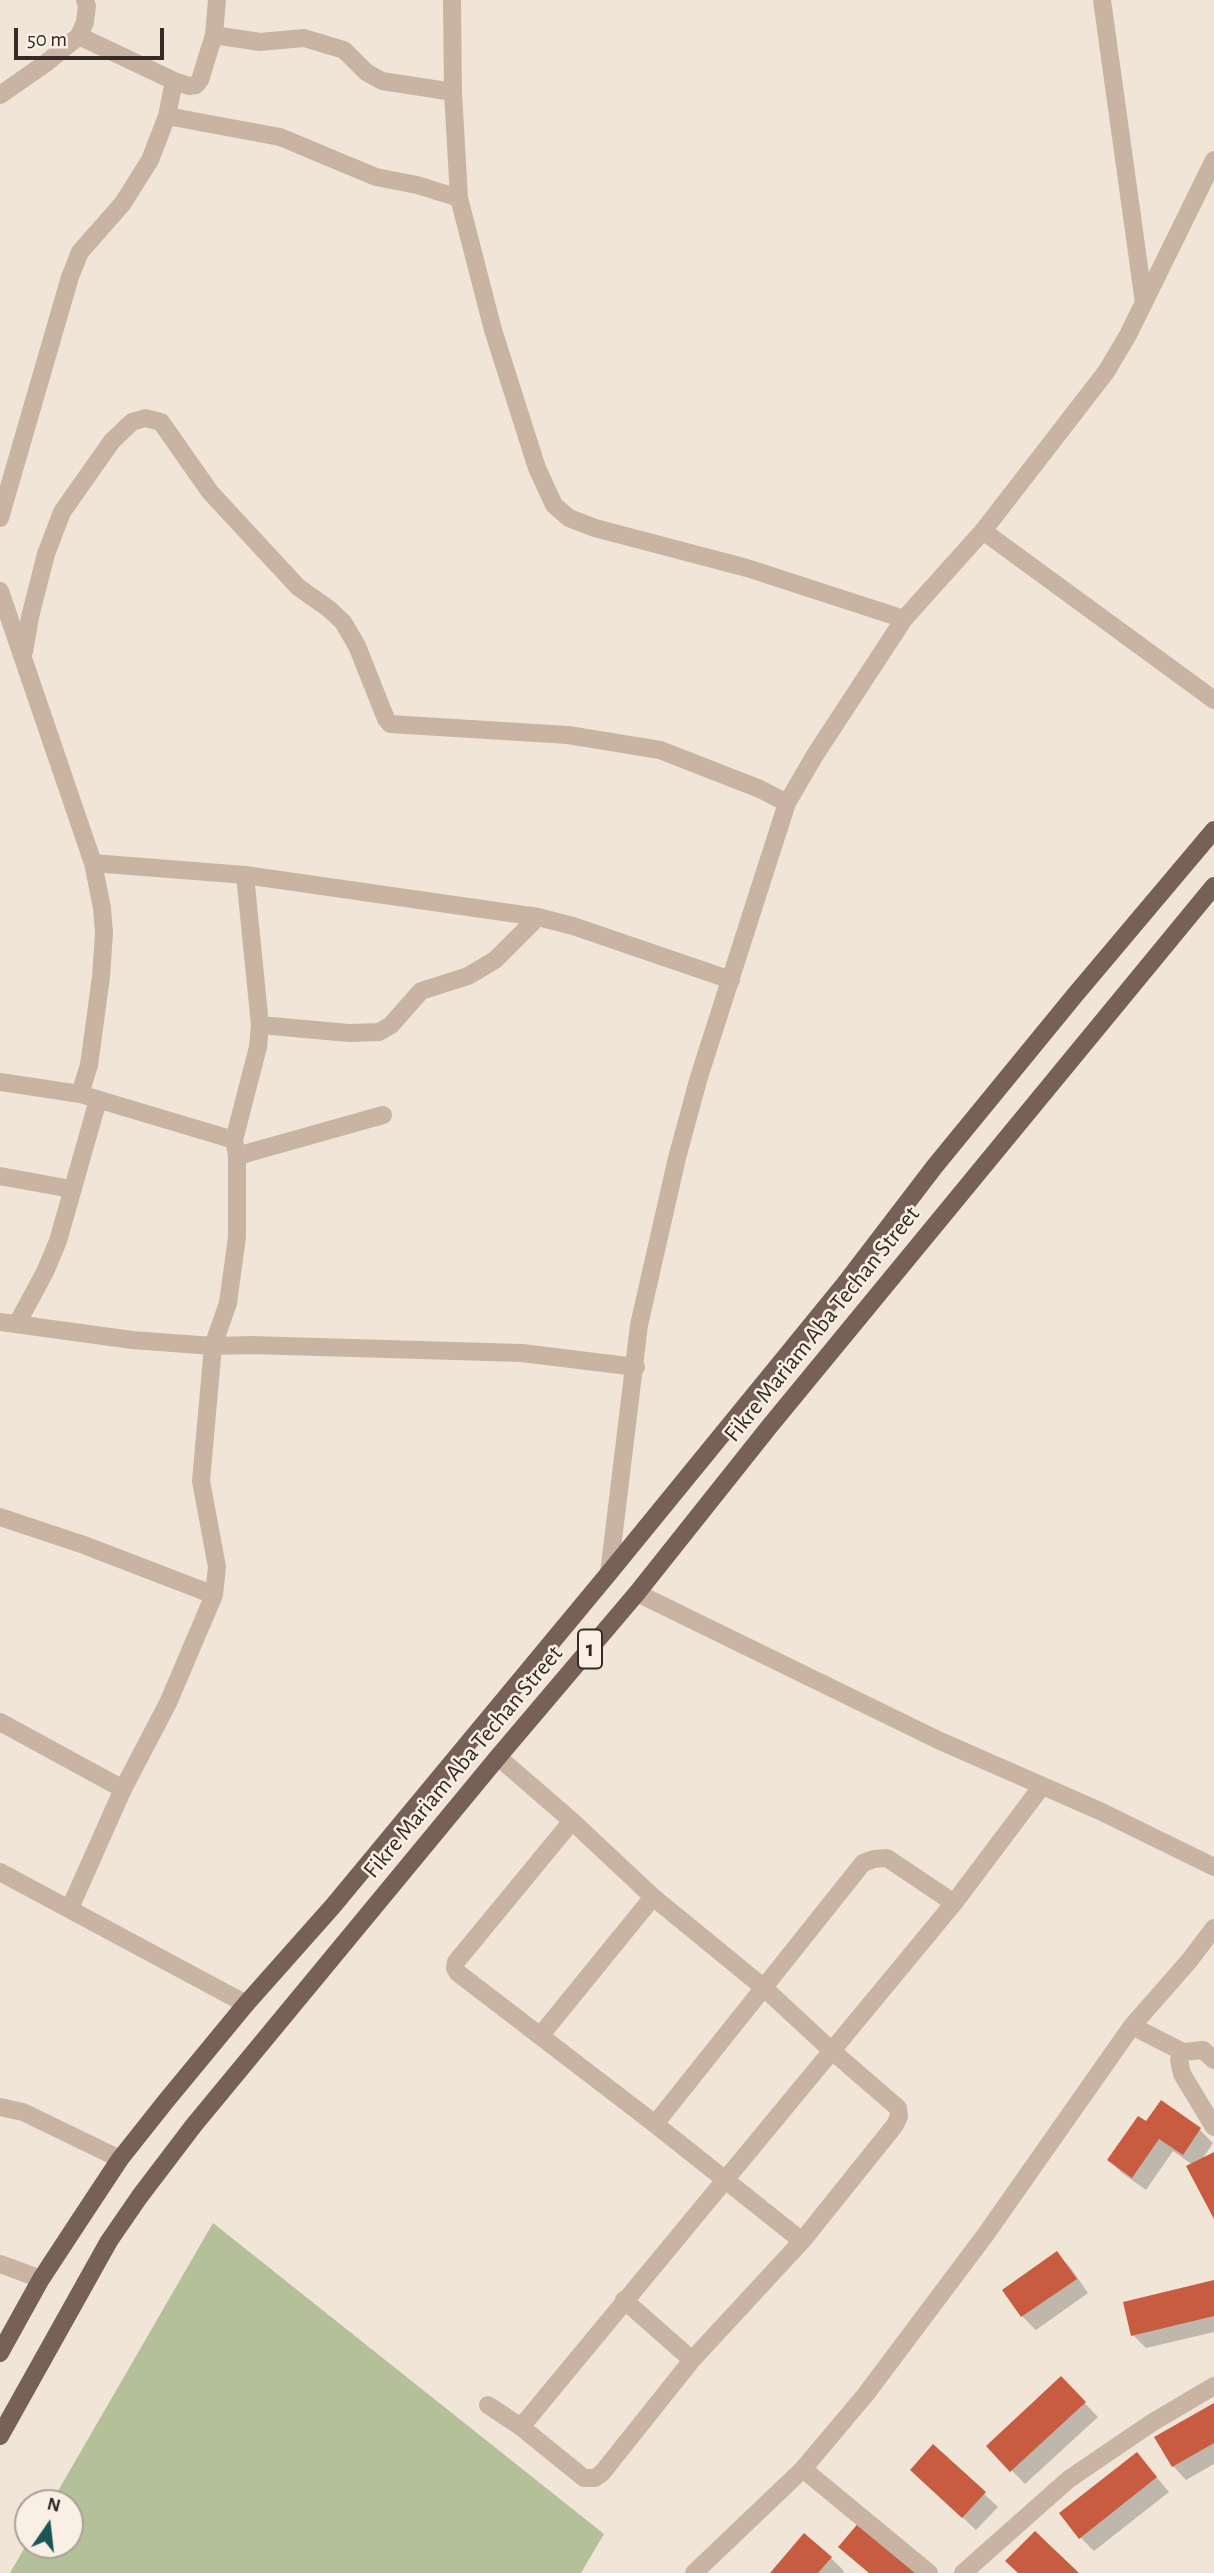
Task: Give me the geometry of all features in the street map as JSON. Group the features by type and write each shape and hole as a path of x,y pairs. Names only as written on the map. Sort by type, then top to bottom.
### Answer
{"main road":[{"name":"Fikre Mariam Aba Techan Street","path":"0,2353 41,2279 120,2159 246,2004 333,1906 609,1573 844,1285 944,1155 1083,984 1214,830"},
{"name":"Fikre Mariam Aba Techan Street","path":"0,2436 85,2282 140,2196 194,2125 637,1593 786,1406 1214,886"}],"street":[{"path":"0,95 79,36 86,14 85,0"},
{"path":"79,36 174,80 189,86 196,85 214,35 217,0"},
{"path":"452,0 453,92 459,198 493,330 537,468 554,505 569,518 595,528 747,568 904,619"},
{"path":"1102,0 1143,303"},
{"path":"214,35 260,42 304,38 344,50 366,72 382,81 453,92"},
{"path":"0,518 75,265 80,253 123,203 150,160 167,116 174,80"},
{"path":"167,116 279,137 376,177 417,185 459,198"},
{"path":"609,1573 639,1325 677,1158 699,1077 787,803 815,755 904,619 983,531 1106,372 1214,160"},
{"path":"23,655 46,554 62,512 112,441 132,422 145,418 160,422 210,492 298,587 343,622 357,646 390,724 568,735 660,750 761,789 787,803"},
{"path":"983,531 1214,700"},
{"path":"0,591 93,863 102,908 104,933 89,1065 80,1094"},
{"path":"93,863 244,875 538,917 573,926 731,980"},
{"path":"70,1908 123,1789 168,1703 214,1595 217,1567 201,1481 213,1346 228,1303 237,1237 236,1148 258,1047 260,1025 244,875"},
{"path":"260,1025 349,1033 379,1032 391,1026 421,991 468,976 495,960 538,917"},
{"path":"0,1082 80,1094 236,1148 383,1115"},
{"path":"98,1100 58,1241 45,1272 9,1323 132,1340 213,1346 522,1353 636,1367"},
{"path":"0,1176 71,1189"},
{"path":"0,1517 84,1545 214,1595"},
{"path":"637,1593 938,1740 1214,1867"},
{"path":"0,1722 123,1789"},
{"path":"488,2405 521,2427 584,2478 595,2478 602,2473 692,2360 802,2241 895,2125 899,2116 898,2108 763,1987 653,1897 572,1821 498,1757"},
{"path":"521,2427 954,1903 1042,1786"},
{"path":"572,1821 456,1962 455,1968 802,2241"},
{"path":"655,2124 863,1863 887,1858 954,1903"},
{"path":"0,1872 246,2004"},
{"path":"540,2036 653,1897"},
{"path":"694,2573 803,2469 866,2394 978,2245 1132,2026 1214,1928"},
{"path":"1132,2026 1183,2052 1203,2050 1214,2060"},
{"path":"1183,2052 1179,2060 1182,2074 1214,2127"},
{"path":"0,2107 23,2112 120,2159"},
{"path":"0,2264 41,2279"},
{"path":"624,2300 692,2360"},
{"path":"962,2573 1069,2479 1153,2422 1214,2386"},
{"path":"803,2469 929,2573"}],"green space":[{"path":"213,2223 604,2534 581,2573 10,2573 18,2559 84,2559 84,2489 59,2489"}],"building":[{"path":"1161,2100 1201,2128 1183,2155 1159,2139 1132,2178 1107,2160 1138,2116 1146,2121"},
{"path":"1214,2152 1214,2219 1186,2166"},
{"path":"1057,2251 1077,2279 1021,2317 1002,2290"},
{"path":"1214,2280 1214,2316 1131,2336 1123,2302"},
{"path":"1061,2376 1086,2402 1010,2472 986,2446"},
{"path":"1214,2403 1214,2443 1172,2467 1154,2437"},
{"path":"933,2444 986,2492 962,2518 910,2470"},
{"path":"1137,2452 1157,2477 1079,2539 1059,2513"},
{"path":"861,2520 918,2568 914,2573 869,2573 838,2547"},
{"path":"1035,2531 1079,2573 1018,2573 1005,2561"},
{"path":"804,2533 832,2557 818,2573 770,2573"}]}
